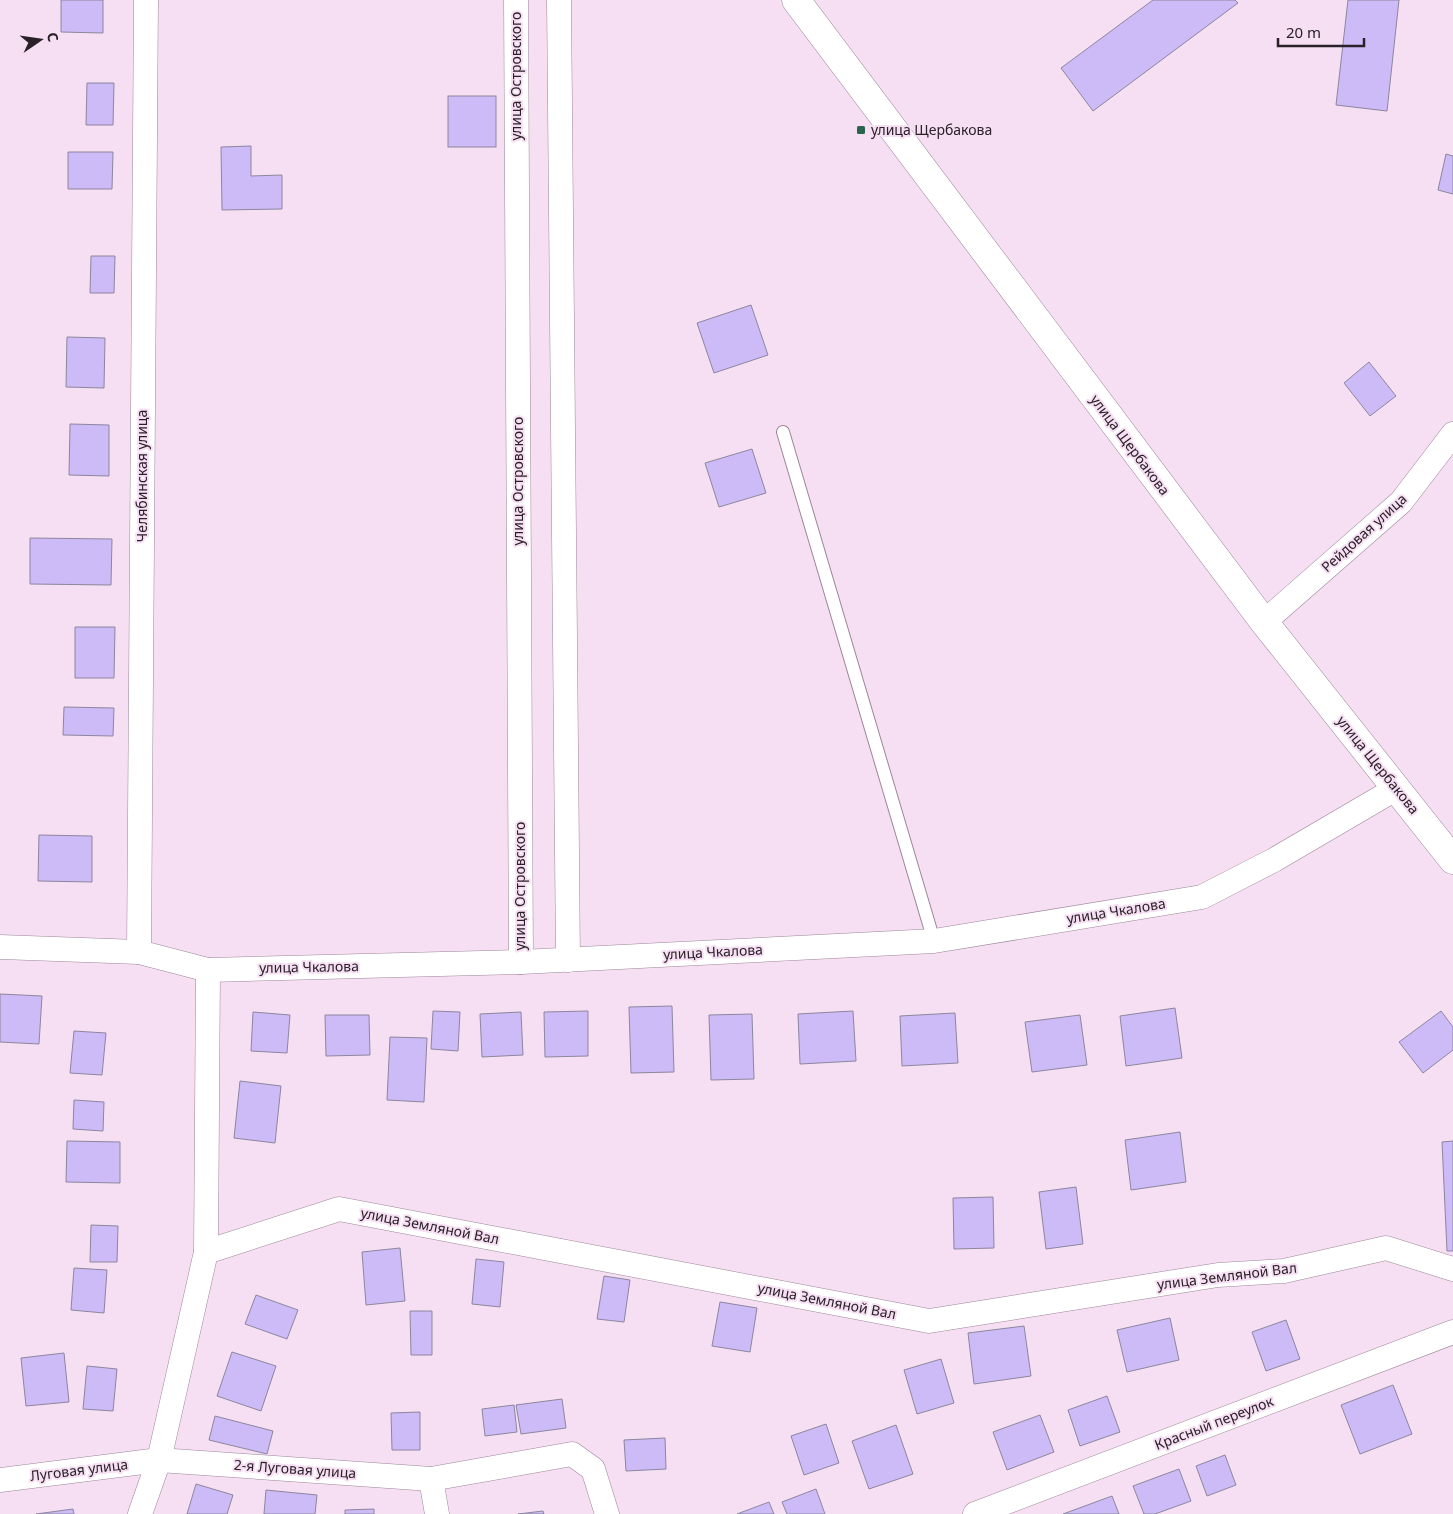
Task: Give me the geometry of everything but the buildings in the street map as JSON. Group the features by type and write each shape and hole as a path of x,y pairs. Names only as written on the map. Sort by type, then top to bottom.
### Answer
{"street":[{"name":"Челябинская улица","path":"139,952 146,0"},
{"name":"улица Островского","path":"516,0 521,962"},
{"path":"559,0 568,960"},
{"name":"улица Щербакова","path":"796,0 1264,622 1453,860"},
{"name":"Рейдовая улица","path":"1264,622 1401,502 1453,434"},
{"name":"улица Чкалова","path":"0,947 139,952 208,970 521,962 934,941 1202,897 1274,860 1397,788"},
{"path":"140,1514 159,1460 206,1252 208,970"},
{"name":"улица Земляной Вал","path":"206,1252 339,1208 929,1321 1218,1275 1284,1271 1386,1248 1453,1268"},
{"name":"Красный переулок","path":"976,1514 1453,1332"},
{"name":"2-я Луговая улица","path":"159,1460 431,1479 572,1454 593,1469 607,1514"},
{"name":"Луговая улица","path":"0,1480 159,1460"},
{"path":"431,1479 437,1514"}],"lane":[{"path":"783,432 934,941"}],"place":[{"name":"улица Щербакова","path":"861,130"}]}
